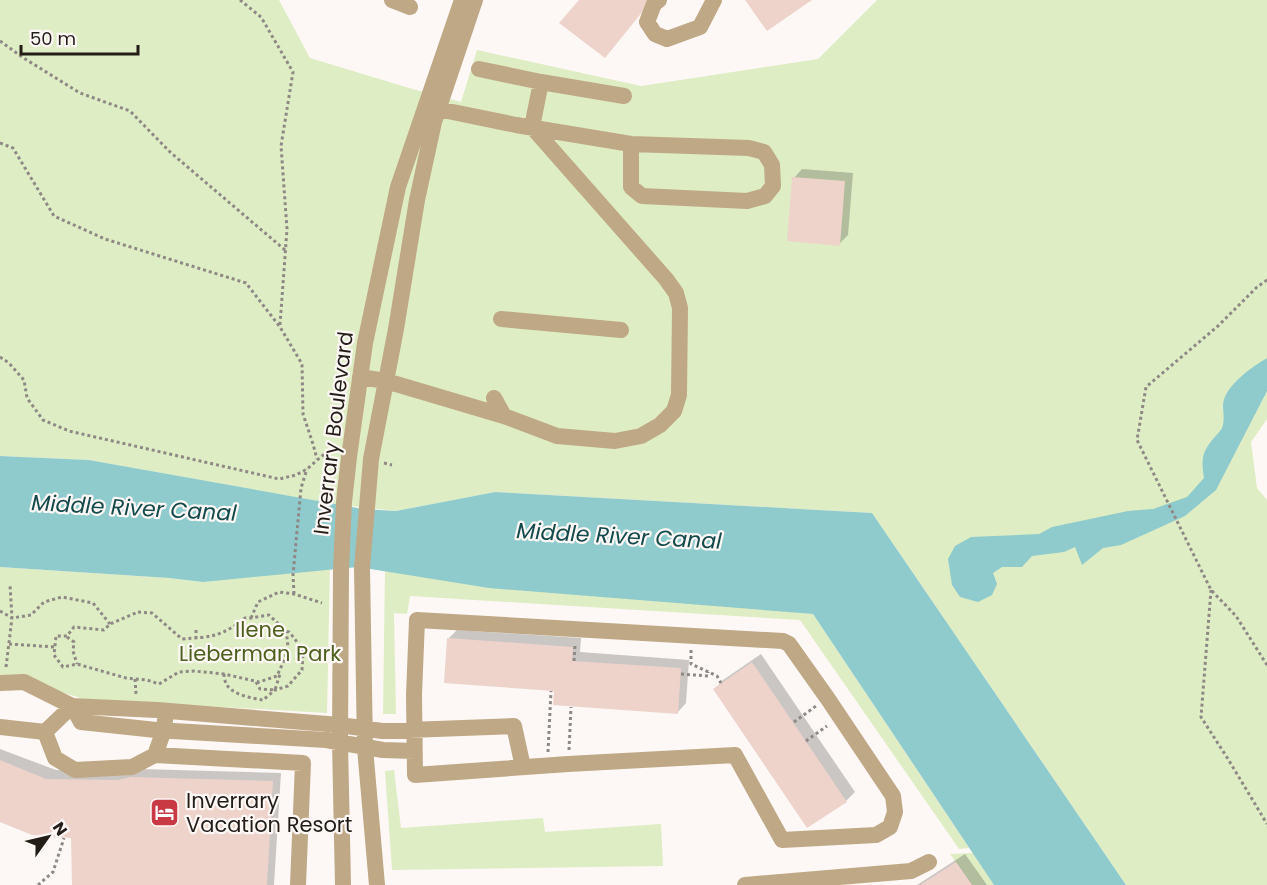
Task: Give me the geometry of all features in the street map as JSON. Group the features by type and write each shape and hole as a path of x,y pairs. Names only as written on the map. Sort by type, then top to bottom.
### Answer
{"street":[{"path":"392,0 410,7"},
{"name":"Inverrary Boulevard","path":"343,885 340,742 341,570 344,502 349,457 365,343 398,186 462,0"},
{"name":"Inverrary Boulevard","path":"376,885 365,748 362,568 371,459 396,329 417,200 438,109 475,0"},
{"path":"659,0 654,4 647,22 655,34 667,39 700,27 714,0"},
{"path":"479,69 624,96"},
{"path":"532,127 541,82"},
{"path":"438,109 631,144 749,148 764,153 772,165 773,186 765,196 747,201 642,196 631,187 631,144"},
{"path":"360,377 386,381 504,416 557,436 615,441 641,436 660,425 674,411 679,395 680,308 676,293 532,127"},
{"path":"501,319 621,330"},
{"path":"494,398 504,416"},
{"path":"417,620 692,636 783,641 789,644 893,796 895,812 890,827 876,835 782,840 735,755 415,775 417,620"},
{"path":"3,676 24,681 72,706 165,711 248,726 307,730 340,725 382,731 514,726 523,767"},
{"path":"72,706 81,722 164,730 248,726"},
{"path":"45,732 72,706"},
{"path":"155,755 164,730 165,711"},
{"path":"0,727 45,732"},
{"path":"307,730 365,748 414,751"},
{"path":"298,885 303,762 307,730"},
{"path":"45,732 55,758 75,770 132,766 155,755 303,762"},
{"path":"745,885 846,881 911,871 929,862"}],"path":[{"path":"240,0 261,17 293,72 281,146 288,230 280,327"},
{"path":"0,41 80,93 130,111 170,152 285,250"},
{"path":"0,143 13,148 54,216 105,239 246,283 280,327 302,364 303,414 317,459 307,469 296,475 279,478 69,431 43,420 27,398 24,380 9,363 0,357"},
{"path":"1267,280 1218,326 1146,387 1137,440 1211,590 1236,616 1267,665"},
{"path":"294,594 293,575 301,488 307,469"},
{"path":"3,676 12,618 10,585"},
{"path":"1211,590 1201,717 1267,824"},
{"path":"251,618 258,602 279,591 322,603"},
{"path":"0,611 12,618 31,615 44,602 62,597 93,603 110,624"},
{"path":"67,636 74,627 104,630 110,624 138,612 152,613 182,639 210,638 232,628 245,618 269,615 295,639 303,653 302,670 288,686 275,690 260,689 256,682"},
{"path":"196,630 196,638"},
{"path":"224,674 227,685 240,694 263,700 275,690 288,644 285,631"},
{"path":"76,664 73,651 74,642 67,636 56,636 54,655 63,667 76,664 159,684 179,672 194,671 224,674 259,682 277,676 284,660"},
{"path":"692,636 691,664 717,676 721,683"},
{"path":"9,644 55,647"},
{"path":"681,674 708,676 708,672"},
{"path":"135,680 136,701"},
{"path":"547,765 551,691"},
{"path":"794,722 828,699"},
{"path":"568,764 571,707"},
{"path":"806,741 840,717"},
{"path":"40,885 53,872 64,838"}],"green space":[{"path":"0,0 279,0 310,58 461,102 477,50 641,86 818,59 877,0 1267,0 1267,419 1251,442 1257,488 1267,500 1267,885 1126,885 872,513 495,492 396,511 334,504 89,460 0,456"},
{"name":"Ilene Lieberman Park","path":"330,563 327,713 84,699 51,689 0,680 0,567 203,582"},
{"path":"385,570 813,614 969,848 959,849 800,620 410,596 407,614 394,613 396,714 383,714"},
{"path":"394,770 401,828 543,818 545,832 661,824 663,866 392,870 385,771"},
{"path":"973,853 994,885 972,885 950,854"}],"water":[{"path":"1267,358 1267,391 1216,490 1185,516 1121,545 1103,548 1082,565 1075,547 1064,552 1032,556 1022,567 1002,567 993,573 997,584 992,595 978,602 960,597 952,585 948,559 955,546 971,537 1039,534 1052,527 1128,511 1153,509 1187,497 1204,478 1203,457 1209,444 1222,428 1223,405 1228,391 1254,366"},
{"name":"Middle River Canal","path":"0,456 89,460 363,509 396,511 495,492 872,513 1126,885 994,885 813,614 489,588 358,567 203,582 0,567"}],"building":[{"path":"579,0 652,0 605,58 559,23"},
{"path":"745,0 812,0 767,31"},
{"path":"792,177 845,181 840,246 787,241"},
{"path":"447,638 573,647 572,661 681,668 678,714 553,705 554,691 444,683"},
{"path":"752,662 847,802 807,828 713,689"},
{"path":"0,760 46,779 118,780 131,777 273,781 267,885 72,885 71,838 32,835 0,822"},
{"path":"956,862 972,885 920,885"}],"place":[{"name":"Inverrary Vacation Resort","path":"165,812"}]}
